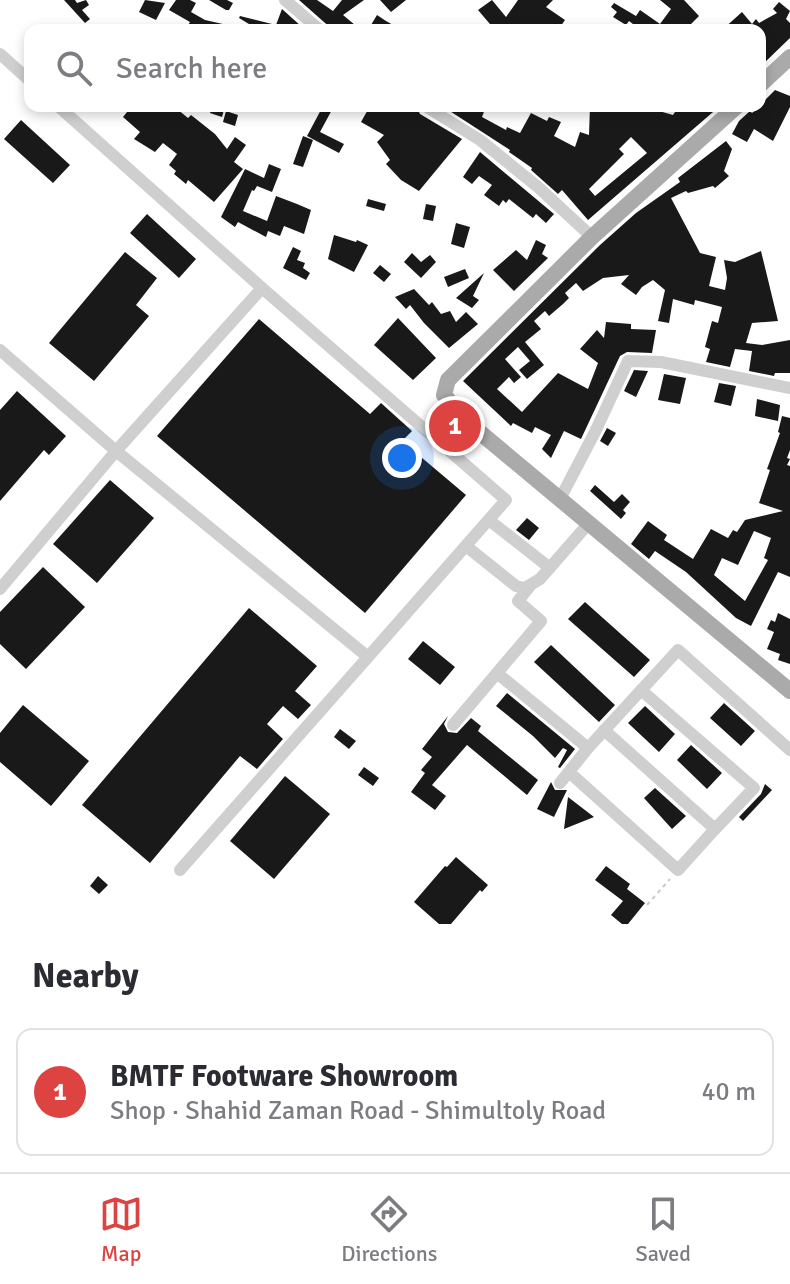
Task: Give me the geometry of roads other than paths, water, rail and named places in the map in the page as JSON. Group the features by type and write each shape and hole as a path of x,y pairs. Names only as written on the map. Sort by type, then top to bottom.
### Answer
{"main road":[{"path":"766,79 790,57"},
{"path":"730,112 592,237 448,380 444,395 455,411 790,691"}],"street":[{"path":"285,0 313,24"},
{"path":"0,54 24,76"},
{"path":"65,112 506,500 180,870"},
{"path":"435,112 480,140 538,187 592,237"},
{"path":"0,589 116,451 262,288"},
{"path":"0,350 116,451 368,657"},
{"path":"560,499 628,361 661,362 790,388"},
{"path":"489,520 550,568"},
{"path":"453,725 541,621 518,601 589,523"},
{"path":"466,546 516,586 530,586"},
{"path":"560,783 678,650 790,750"},
{"path":"497,673 588,748"},
{"path":"569,772 678,870 754,788 641,690"},
{"path":"604,730 715,829"}],"place":[{"name":"BMTF Footware Showroom","path":"455,426"}]}
